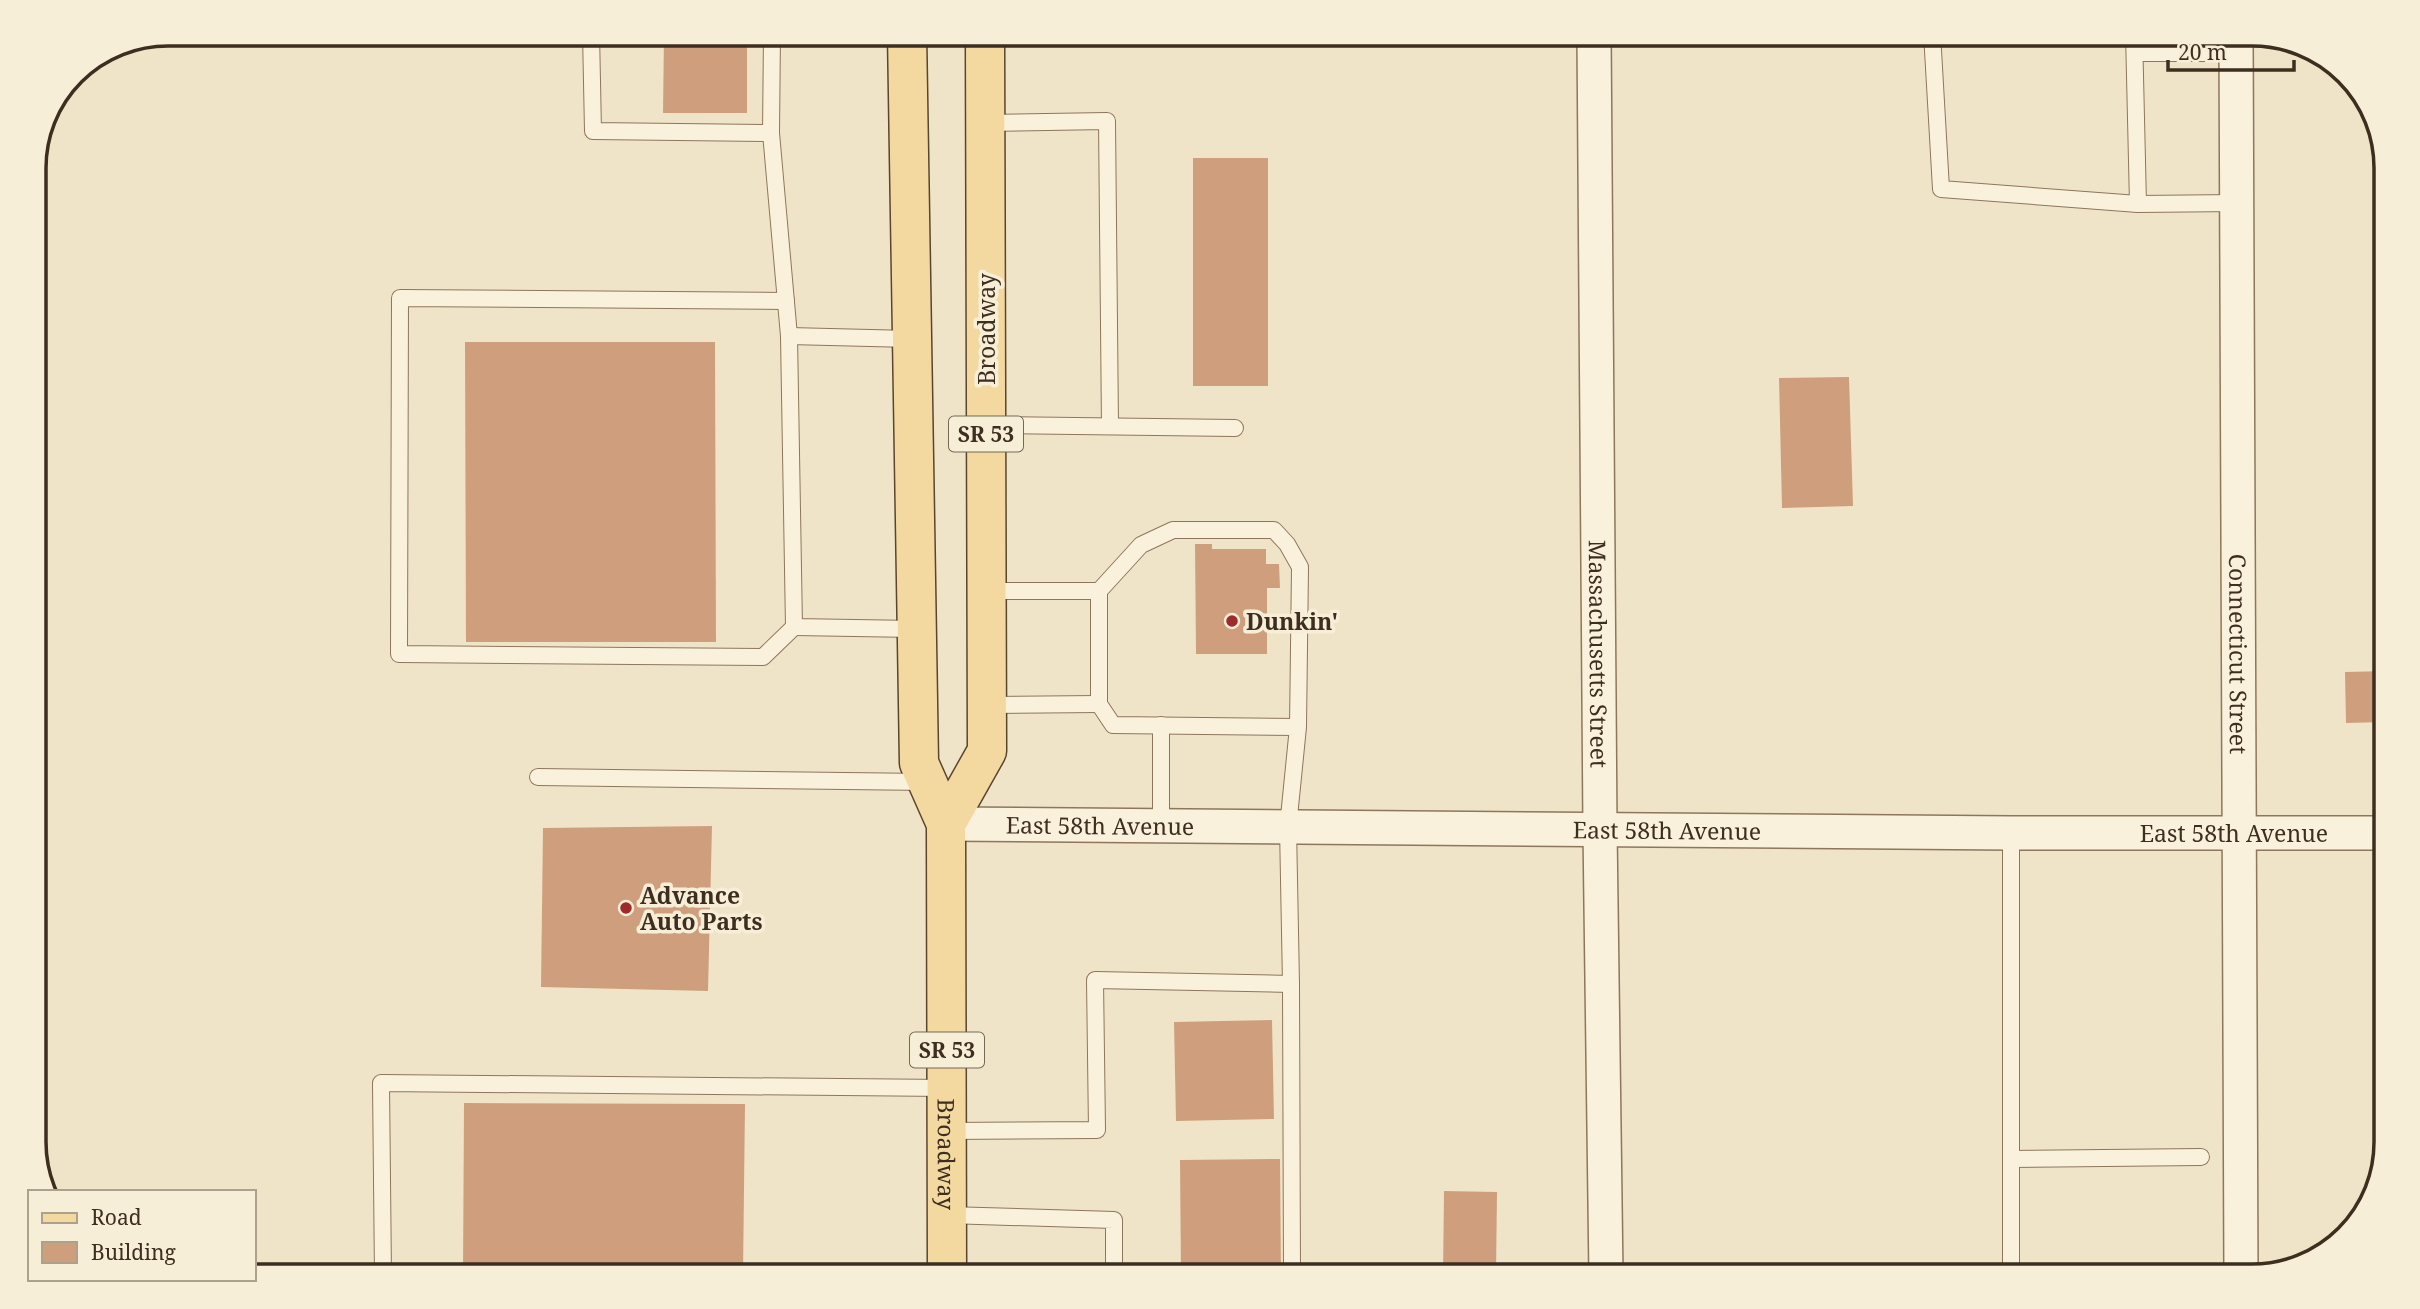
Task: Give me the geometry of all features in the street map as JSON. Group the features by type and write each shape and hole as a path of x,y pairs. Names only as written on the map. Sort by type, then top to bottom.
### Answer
{"main road":[{"name":"Broadway","path":"907,46 919,763 946,824 947,1264"},
{"name":"Broadway","path":"946,824 987,751 985,46"}],"street":[{"name":"Massachusetts Street","path":"1594,46 1606,1264"},
{"name":"Connecticut Street","path":"2236,46 2241,1264"},
{"name":"East 58th Avenue","path":"946,824 2011,833 2374,833"}],"lane":[{"path":"592,46 593,131 771,133"},
{"path":"772,46 771,133 789,336 794,627"},
{"path":"1933,46 1941,189 2138,204 2236,203"},
{"path":"2134,46 2138,204"},
{"path":"2134,53 2205,46"},
{"path":"985,123 1107,121 1110,426"},
{"path":"786,301 400,298 399,654 763,657 794,627 915,629"},
{"path":"789,336 911,339"},
{"path":"986,425 1235,428"},
{"path":"1292,1264 1289,827 1298,727 1300,567 1287,544 1274,530 1173,530 1141,545 1099,591 1099,704 1113,725 1298,727"},
{"path":"987,591 1099,591"},
{"path":"987,705 1099,704"},
{"path":"1161,725 1161,826"},
{"path":"538,777 927,782"},
{"path":"2011,833 2011,1264"},
{"path":"947,1131 1097,1130 1096,979 1291,984"},
{"path":"383,1264 381,1083 947,1088"},
{"path":"2011,1159 2201,1157"},
{"path":"947,1215 1114,1220 1114,1264"}],"building":[{"path":"664,46 747,46 747,113 663,113"},
{"path":"1193,158 1268,158 1268,386 1193,386"},
{"path":"465,342 715,342 716,642 466,642"},
{"path":"1849,377 1853,506 1782,508 1779,378"},
{"name":"Dunkin'","path":"1195,544 1212,544 1212,549 1266,549 1266,564 1279,564 1280,588 1267,588 1267,654 1196,654"},
{"path":"2374,671 2374,722 2346,723 2345,672"},
{"name":"Advance Auto Parts","path":"712,826 708,991 541,987 543,828"},
{"path":"1272,1020 1274,1119 1176,1121 1174,1022"},
{"path":"464,1103 745,1104 743,1264 463,1264"},
{"path":"1280,1159 1281,1264 1181,1264 1180,1160"},
{"path":"1444,1191 1497,1192 1496,1264 1443,1264"}],"place":[{"name":"Dunkin'","path":"1232,621"},
{"name":"Advance Auto Parts","path":"626,908"}]}
